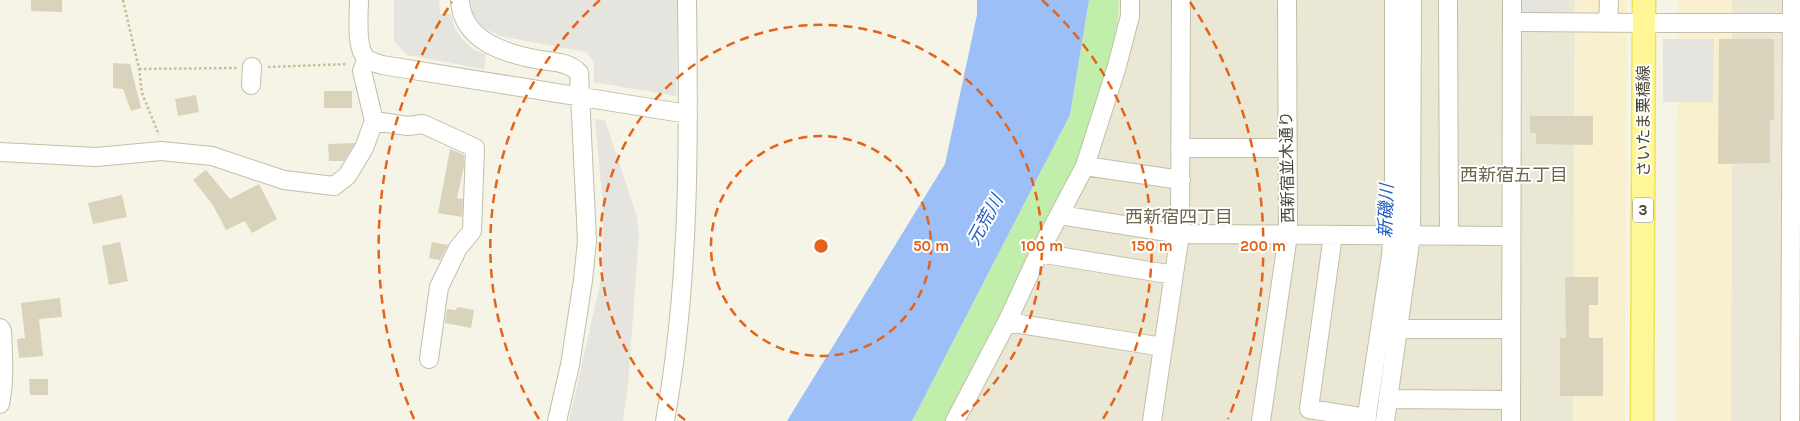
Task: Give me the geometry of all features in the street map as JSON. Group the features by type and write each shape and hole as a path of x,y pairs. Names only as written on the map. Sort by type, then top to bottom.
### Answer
{"main road":[{"name":"さいたま栗橋線","path":"1644,0 1651,23 1658,421"},
{"name":"さいたま栗橋線","path":"1642,421 1651,23 1659,0"}],"street":[{"path":"359,0 361,51 367,58 382,65 688,114"},
{"path":"460,0 465,20 474,33 487,43 520,56 562,63 574,67 579,73 587,241 584,280 570,365 557,421"},
{"path":"665,421 671,389 684,271 688,114 687,0"},
{"path":"955,421 1085,166 1117,66 1130,16 1130,0"},
{"path":"1152,421 1180,234 1180,0"},
{"name":"西新宿並木通り","path":"1261,421 1288,235 1287,0"},
{"path":"1333,235 1309,409 1366,419 1391,256 1394,221 1394,0"},
{"path":"1385,421 1411,236 1412,0"},
{"path":"1448,0 1449,236"},
{"path":"1511,421 1512,0"},
{"path":"1608,22 1609,0"},
{"path":"1790,421 1792,0"},
{"path":"1512,22 1792,22"},
{"path":"0,152 96,157 161,151 212,156 284,180 334,186 347,176 364,148 374,121 362,71 367,58"},
{"path":"251,85 252,67"},
{"path":"374,121 408,126 423,124 475,148 472,231 458,248 439,288 429,359"},
{"path":"1180,148 1287,148"},
{"path":"1085,166 1181,180"},
{"path":"1060,216 1180,234 1511,236"},
{"path":"1039,253 1174,275"},
{"path":"1007,322 1163,347"},
{"path":"0,328 2,332 4,388 0,404"},
{"path":"1398,329 1511,329"},
{"path":"1388,399 1511,400"}],"path":[{"path":"122,0 139,69 142,93 162,140 161,151"}],"shaded area":[{"path":"394,0 439,0 440,14 451,14 455,29 464,41 474,50 486,54 484,69 407,55 394,41"},
{"path":"471,0 678,0 676,96 594,82 594,62 586,52 500,36 481,26 472,11"},
{"path":"1119,0 1575,0 1573,421 945,421 1094,130 1117,25"},
{"path":"1512,0 1567,0 1568,17 1512,17"},
{"path":"1575,0 1627,0 1625,421 1573,421"},
{"path":"1678,0 1732,0 1731,421 1675,421"},
{"path":"1732,0 1800,0 1800,421 1731,421"},
{"path":"1663,39 1714,39 1713,102 1663,102"},
{"path":"595,119 605,120 636,214 639,232 628,384 623,421 569,421 602,272 603,206"}],"green space":[{"path":"1089,0 1119,0 1117,25 1094,130 945,421 912,421 1070,115"}],"water":[{"name":"元荒川","path":"977,0 1089,0 1070,115 912,421 787,421 945,164 977,15"}],"building":[{"path":"31,0 62,0 62,12 31,11"},
{"path":"1719,39 1774,39 1774,120 1770,120 1770,163 1718,164"},
{"path":"113,63 130,64 141,108 131,111 123,89 113,88"},
{"path":"324,91 352,91 352,108 324,108"},
{"path":"196,95 199,112 178,116 175,99"},
{"path":"1530,116 1593,116 1593,145 1536,144 1536,133 1530,133"},
{"path":"355,143 344,161 329,161 328,144"},
{"path":"450,149 464,155 464,166 457,198 463,199 462,217 438,213"},
{"path":"206,170 230,199 259,184 277,219 252,233 245,221 226,230 213,205 193,180"},
{"path":"122,195 127,217 93,224 88,203"},
{"path":"120,242 128,281 109,285 102,246"},
{"path":"432,242 448,245 440,260 429,258"},
{"path":"1565,277 1598,277 1598,305 1589,305 1589,338 1603,338 1603,396 1560,396 1560,338 1566,338"},
{"path":"60,298 62,317 39,319 43,356 19,358 17,339 25,338 21,303"},
{"path":"457,307 474,310 471,328 445,323 447,309 456,310"},
{"path":"29,379 48,379 48,395 30,395"}],"district":[{"name":"西新宿五丁目","path":"1514,175"},
{"name":"西新宿四丁目","path":"1179,217"}],"water label":[{"name":"新磯川","path":"1386,211"}]}
